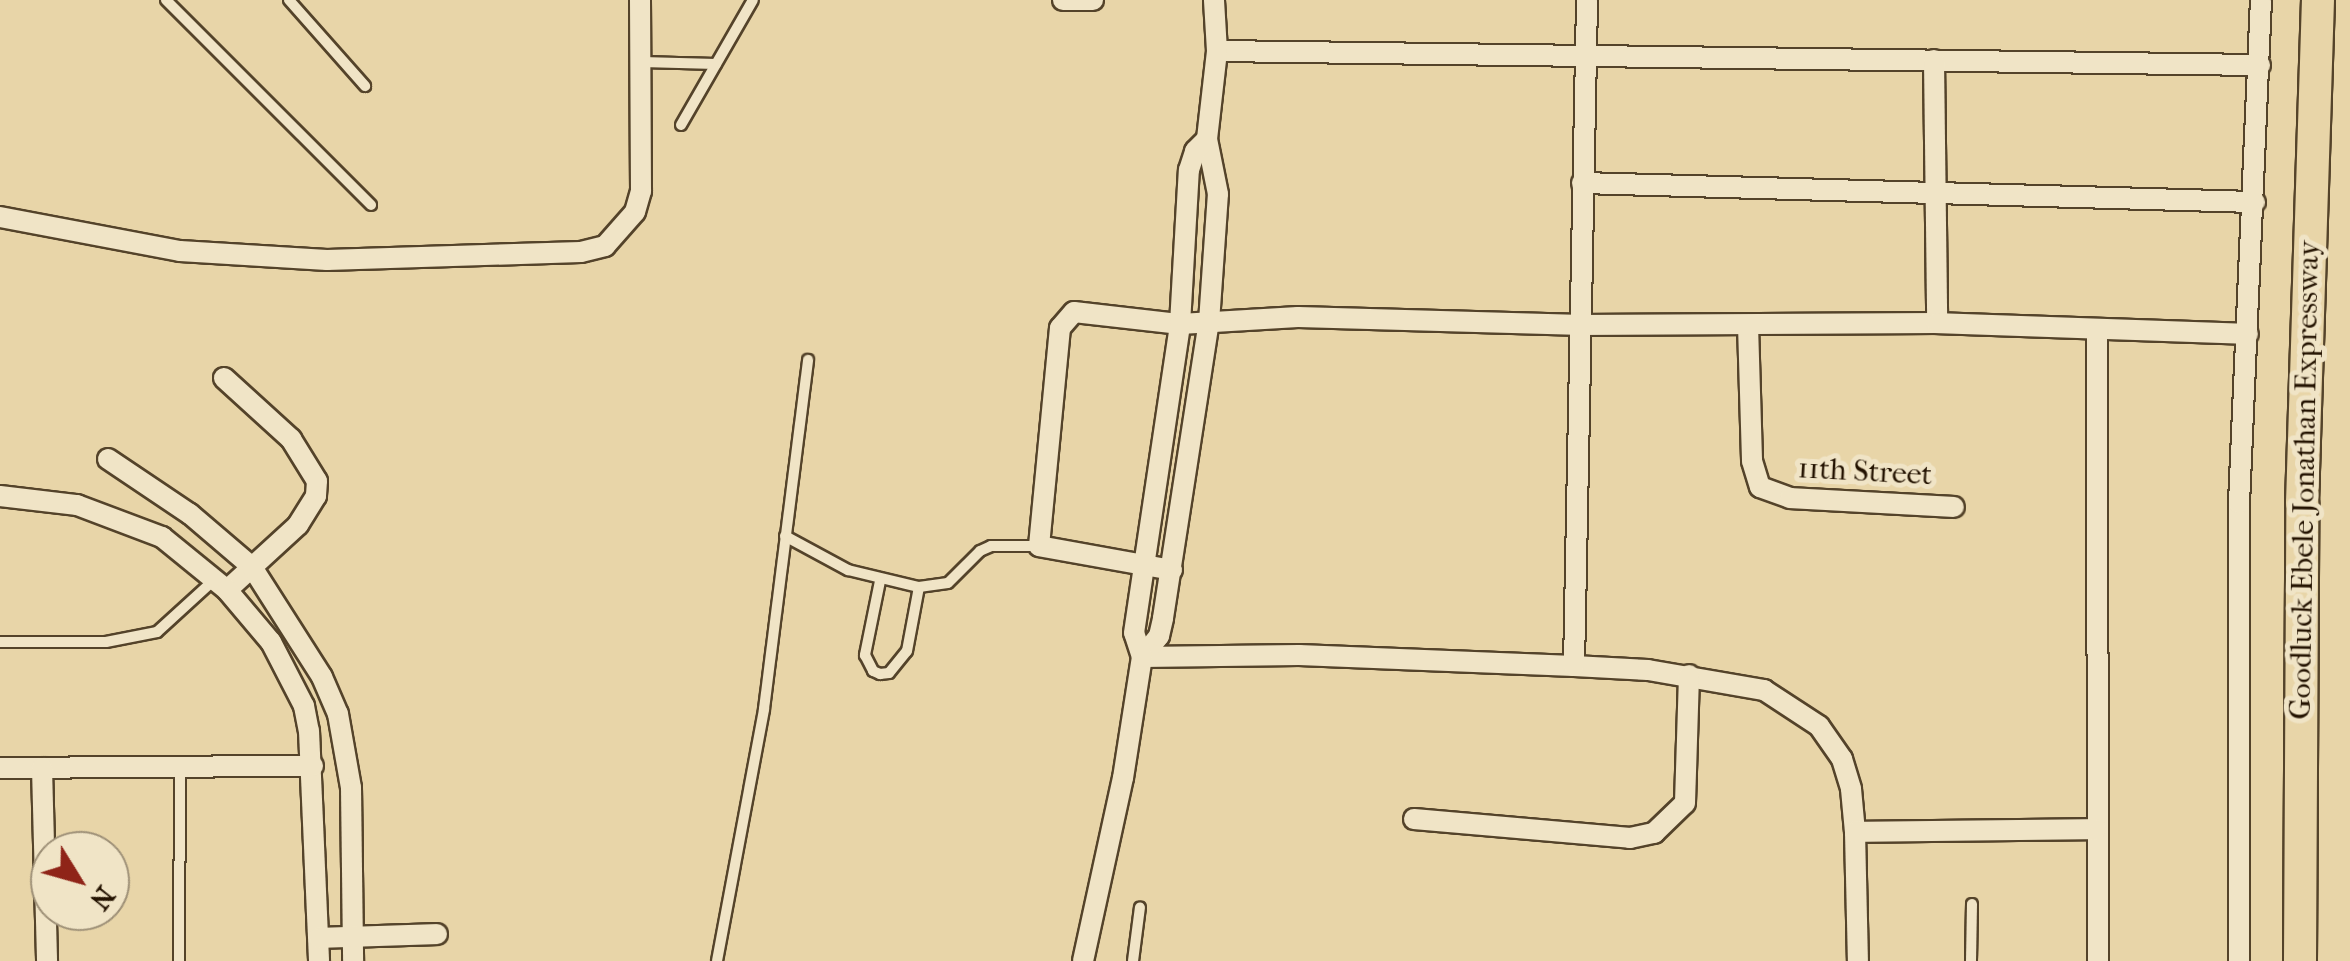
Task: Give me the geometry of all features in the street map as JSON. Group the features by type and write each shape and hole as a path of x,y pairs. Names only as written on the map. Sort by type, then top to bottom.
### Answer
{"main road":[{"name":"Goodluck Ebele Jonathan Expressway","path":"2300,961 2302,503 2318,0"}],"street":[{"path":"0,217 180,252 327,260 582,252 605,246 634,212 640,191 640,0"},
{"path":"1064,0 1093,0"},
{"path":"1142,657 1159,636 1210,322 1218,194 1207,138 1217,51 1214,0"},
{"path":"1574,666 1587,0"},
{"path":"2239,961 2239,503 2261,0"},
{"path":"1217,51 2260,65"},
{"path":"1934,60 1937,323"},
{"path":"1082,961 1123,778 1142,657 1134,633 1180,324 1189,170 1207,138"},
{"path":"1582,183 1933,196 2254,202"},
{"path":"1172,570 1142,568 1039,546 1062,323 1084,310 1180,324 1298,317 1578,324 1937,323 2097,332 2248,334"},
{"name":"11th Street","path":"1748,325 1752,462 1760,488 1790,498 1954,507"},
{"path":"2097,332 2098,961"},
{"path":"221,584 252,567 298,525 316,496 317,481 291,439 224,378"},
{"path":"108,460 190,514 252,567 322,677 338,714 351,788 353,961"},
{"path":"0,496 44,499 110,515 162,537 221,584 271,642 304,706 313,766 319,961"},
{"path":"1142,657 1299,654 1574,666 1689,676 1764,690 1819,726 1842,759 1851,789 1855,832 1858,961"},
{"path":"1414,820 1630,838 1654,833 1685,803 1689,676"},
{"path":"0,768 313,766"},
{"path":"42,768 47,961"},
{"path":"1855,832 2096,829"},
{"path":"319,938 437,934"}],"lane":[{"path":"166,0 371,204"},
{"path":"289,0 365,86"},
{"path":"680,125 753,0"},
{"path":"642,62 716,64"},
{"path":"717,961 760,728 808,360"},
{"path":"785,536 848,570 880,581 919,587 948,582 980,551 991,546 1039,546"},
{"path":"880,581 866,655 873,671 880,674 889,673 907,651 919,587"},
{"path":"0,642 106,642 157,632 221,584"},
{"path":"180,767 180,961"},
{"path":"1971,961 1972,904"},
{"path":"1133,961 1140,907"}]}
